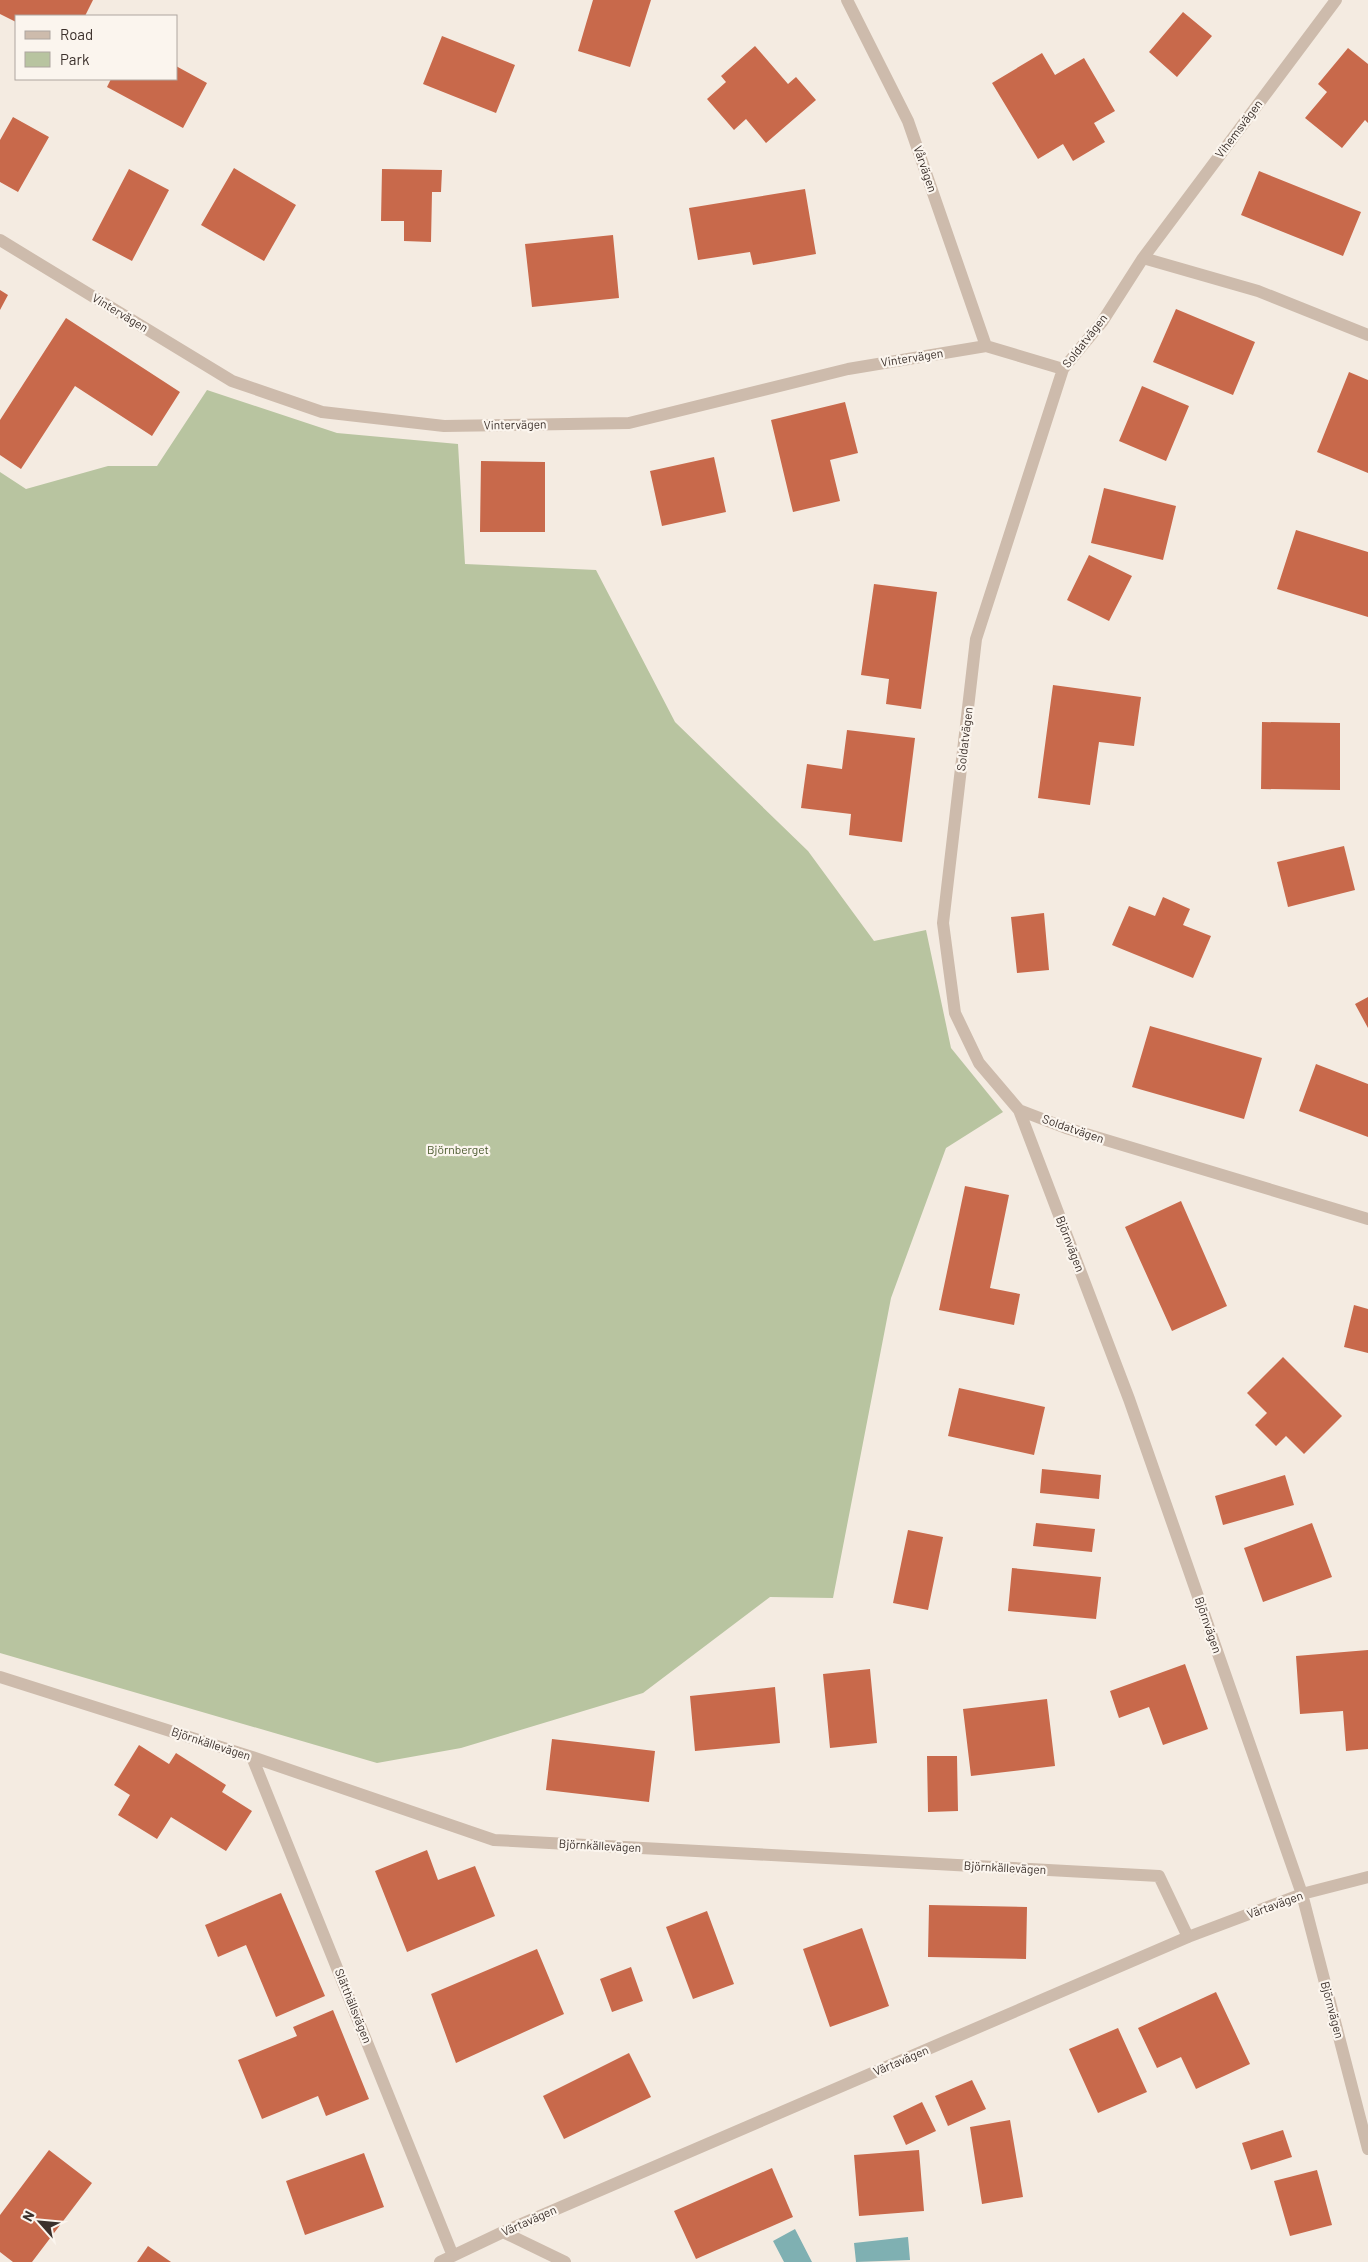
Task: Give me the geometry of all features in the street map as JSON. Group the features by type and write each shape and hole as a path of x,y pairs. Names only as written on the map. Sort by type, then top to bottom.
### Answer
{"street":[{"name":"Vårvägen","path":"847,0 908,121 986,346"},
{"name":"Vihemsvägen","path":"1143,258 1336,0"},
{"name":"Vintervägen","path":"0,240 232,382 322,412 444,426 629,423 848,368 986,346 1063,369"},
{"path":"1143,258 1258,291 1368,335"},
{"name":"Soldatvägen","path":"1143,258 1102,322 1063,369 976,639 943,923 955,1013 979,1064 1019,1110 1066,1128 1368,1220"},
{"name":"Björnvägen","path":"1019,1110 1129,1400 1302,1894 1368,2149"},
{"name":"Björnkällevägen","path":"0,1677 252,1757 494,1840 1159,1876 1188,1937"},
{"name":"Slätthällsvägen","path":"252,1757 454,2256"},
{"name":"Värtavägen","path":"440,2262 503,2232 1188,1937 1302,1894 1368,1877"},
{"path":"503,2232 565,2262"}],"green space":[{"name":"Björnberget","path":"207,390 337,433 458,444 465,564 596,570 675,722 808,851 874,941 926,930 951,1048 1003,1112 946,1148 891,1298 833,1598 770,1597 643,1693 461,1748 377,1763 0,1653 0,472 26,489 108,466 157,466"}],"water":[{"path":"795,2229 812,2262 784,2262 773,2241"},
{"path":"908,2237 910,2260 856,2262 854,2243"}],"building":[{"path":"0,0 93,0 86,15 15,15 15,22 0,14"},
{"path":"593,0 651,0 630,67 578,51"},
{"path":"1183,12 1212,36 1177,77 1149,52"},
{"path":"442,36 515,65 496,113 423,84"},
{"path":"755,46 788,84 796,77 816,100 766,143 746,119 734,130 707,99 726,82 721,76"},
{"path":"1348,48 1368,64 1368,123 1365,120 1342,148 1305,118 1327,92 1318,84"},
{"path":"1042,53 1055,75 1084,58 1115,111 1094,123 1105,142 1073,161 1063,144 1038,159 992,83"},
{"path":"178,67 207,83 183,128 107,87 110,80 178,80"},
{"path":"13,117 49,137 18,192 0,182 0,140"},
{"path":"234,168 296,205 264,261 201,225"},
{"path":"129,169 169,190 132,261 92,240"},
{"path":"382,169 442,170 441,192 432,192 431,242 404,241 404,221 381,221"},
{"path":"1259,171 1361,212 1343,256 1241,215"},
{"path":"805,189 816,254 753,265 750,252 698,260 689,208"},
{"path":"613,235 619,298 532,307 525,244"},
{"path":"0,290 8,295 0,310"},
{"path":"1176,309 1255,342 1233,395 1153,362"},
{"path":"66,318 180,392 152,436 75,386 21,469 0,455 0,420"},
{"path":"1349,372 1368,380 1368,473 1317,452"},
{"path":"1142,386 1189,406 1166,461 1119,441"},
{"path":"845,402 858,453 830,460 840,501 793,512 771,420"},
{"path":"714,457 726,512 662,526 650,471"},
{"path":"481,461 545,462 545,532 480,532"},
{"path":"1104,488 1176,506 1163,560 1091,543"},
{"path":"1296,530 1368,552 1368,617 1277,589"},
{"path":"1089,555 1132,576 1109,621 1067,600"},
{"path":"874,584 937,592 921,709 886,704 889,679 861,675"},
{"path":"1053,685 1141,697 1134,746 1099,742 1090,805 1038,798"},
{"path":"1262,722 1340,723 1340,790 1261,789"},
{"path":"847,730 915,738 902,842 849,835 851,814 801,808 807,764 842,769"},
{"path":"1344,846 1355,890 1288,907 1277,862"},
{"path":"1163,897 1190,909 1183,925 1211,936 1193,978 1112,945 1129,906 1155,916"},
{"path":"1044,913 1049,970 1017,973 1011,917"},
{"path":"1368,997 1368,1028 1355,1004"},
{"path":"1150,1026 1262,1058 1244,1119 1132,1087"},
{"path":"1316,1064 1368,1084 1368,1137 1299,1111"},
{"path":"965,1186 1009,1195 990,1288 1020,1294 1014,1325 939,1310"},
{"path":"1181,1201 1227,1306 1172,1331 1125,1227"},
{"path":"1354,1305 1368,1309 1368,1353 1344,1347"},
{"path":"1283,1357 1342,1416 1304,1454 1286,1436 1276,1446 1255,1425 1267,1413 1247,1393"},
{"path":"959,1388 1045,1407 1034,1455 948,1436"},
{"path":"1042,1469 1101,1475 1099,1499 1040,1493"},
{"path":"1285,1475 1294,1505 1223,1525 1215,1496"},
{"path":"1036,1523 1095,1529 1092,1552 1033,1546"},
{"path":"1312,1523 1332,1577 1263,1602 1244,1548"},
{"path":"908,1530 943,1537 928,1610 893,1603"},
{"path":"1012,1568 1101,1577 1096,1619 1008,1611"},
{"path":"1368,1650 1368,1749 1346,1751 1343,1711 1300,1714 1296,1656"},
{"path":"1185,1664 1208,1729 1163,1745 1149,1707 1119,1718 1110,1691"},
{"path":"870,1669 877,1743 830,1748 823,1674"},
{"path":"775,1687 780,1743 695,1751 690,1696"},
{"path":"1047,1699 1055,1766 971,1776 963,1709"},
{"path":"552,1739 655,1751 649,1802 546,1790"},
{"path":"139,1745 169,1764 176,1753 226,1785 222,1792 252,1811 226,1851 171,1817 157,1839 118,1815 130,1795 114,1785"},
{"path":"927,1756 957,1756 958,1811 928,1812"},
{"path":"427,1850 438,1880 475,1866 495,1916 407,1952 375,1871"},
{"path":"281,1893 325,1996 276,2017 246,1945 218,1957 205,1925"},
{"path":"929,1905 1027,1907 1026,1959 928,1957"},
{"path":"707,1911 734,1984 693,1999 666,1927"},
{"path":"862,1928 889,2006 830,2027 803,1949"},
{"path":"537,1949 564,2014 456,2063 431,1994"},
{"path":"631,1967 643,2001 612,2012 600,1979"},
{"path":"1216,1992 1250,2064 1196,2089 1181,2057 1157,2068 1138,2028"},
{"path":"333,2010 369,2099 326,2116 318,2096 262,2119 238,2060 297,2036 293,2027"},
{"path":"1118,2028 1147,2092 1098,2113 1069,2049"},
{"path":"629,2053 651,2097 564,2139 543,2096"},
{"path":"972,2080 986,2109 948,2126 935,2096"},
{"path":"922,2102 936,2131 906,2145 893,2116"},
{"path":"1010,2120 1023,2197 982,2204 970,2127"},
{"path":"1283,2130 1292,2157 1251,2170 1242,2143"},
{"path":"49,2150 92,2183 32,2262 13,2262 0,2252 0,2215"},
{"path":"919,2150 924,2211 859,2216 854,2155"},
{"path":"364,2153 384,2207 305,2235 286,2181"},
{"path":"772,2168 793,2217 696,2259 674,2211"},
{"path":"1317,2170 1332,2225 1290,2236 1274,2181"},
{"path":"148,2246 171,2262 137,2262"}]}
